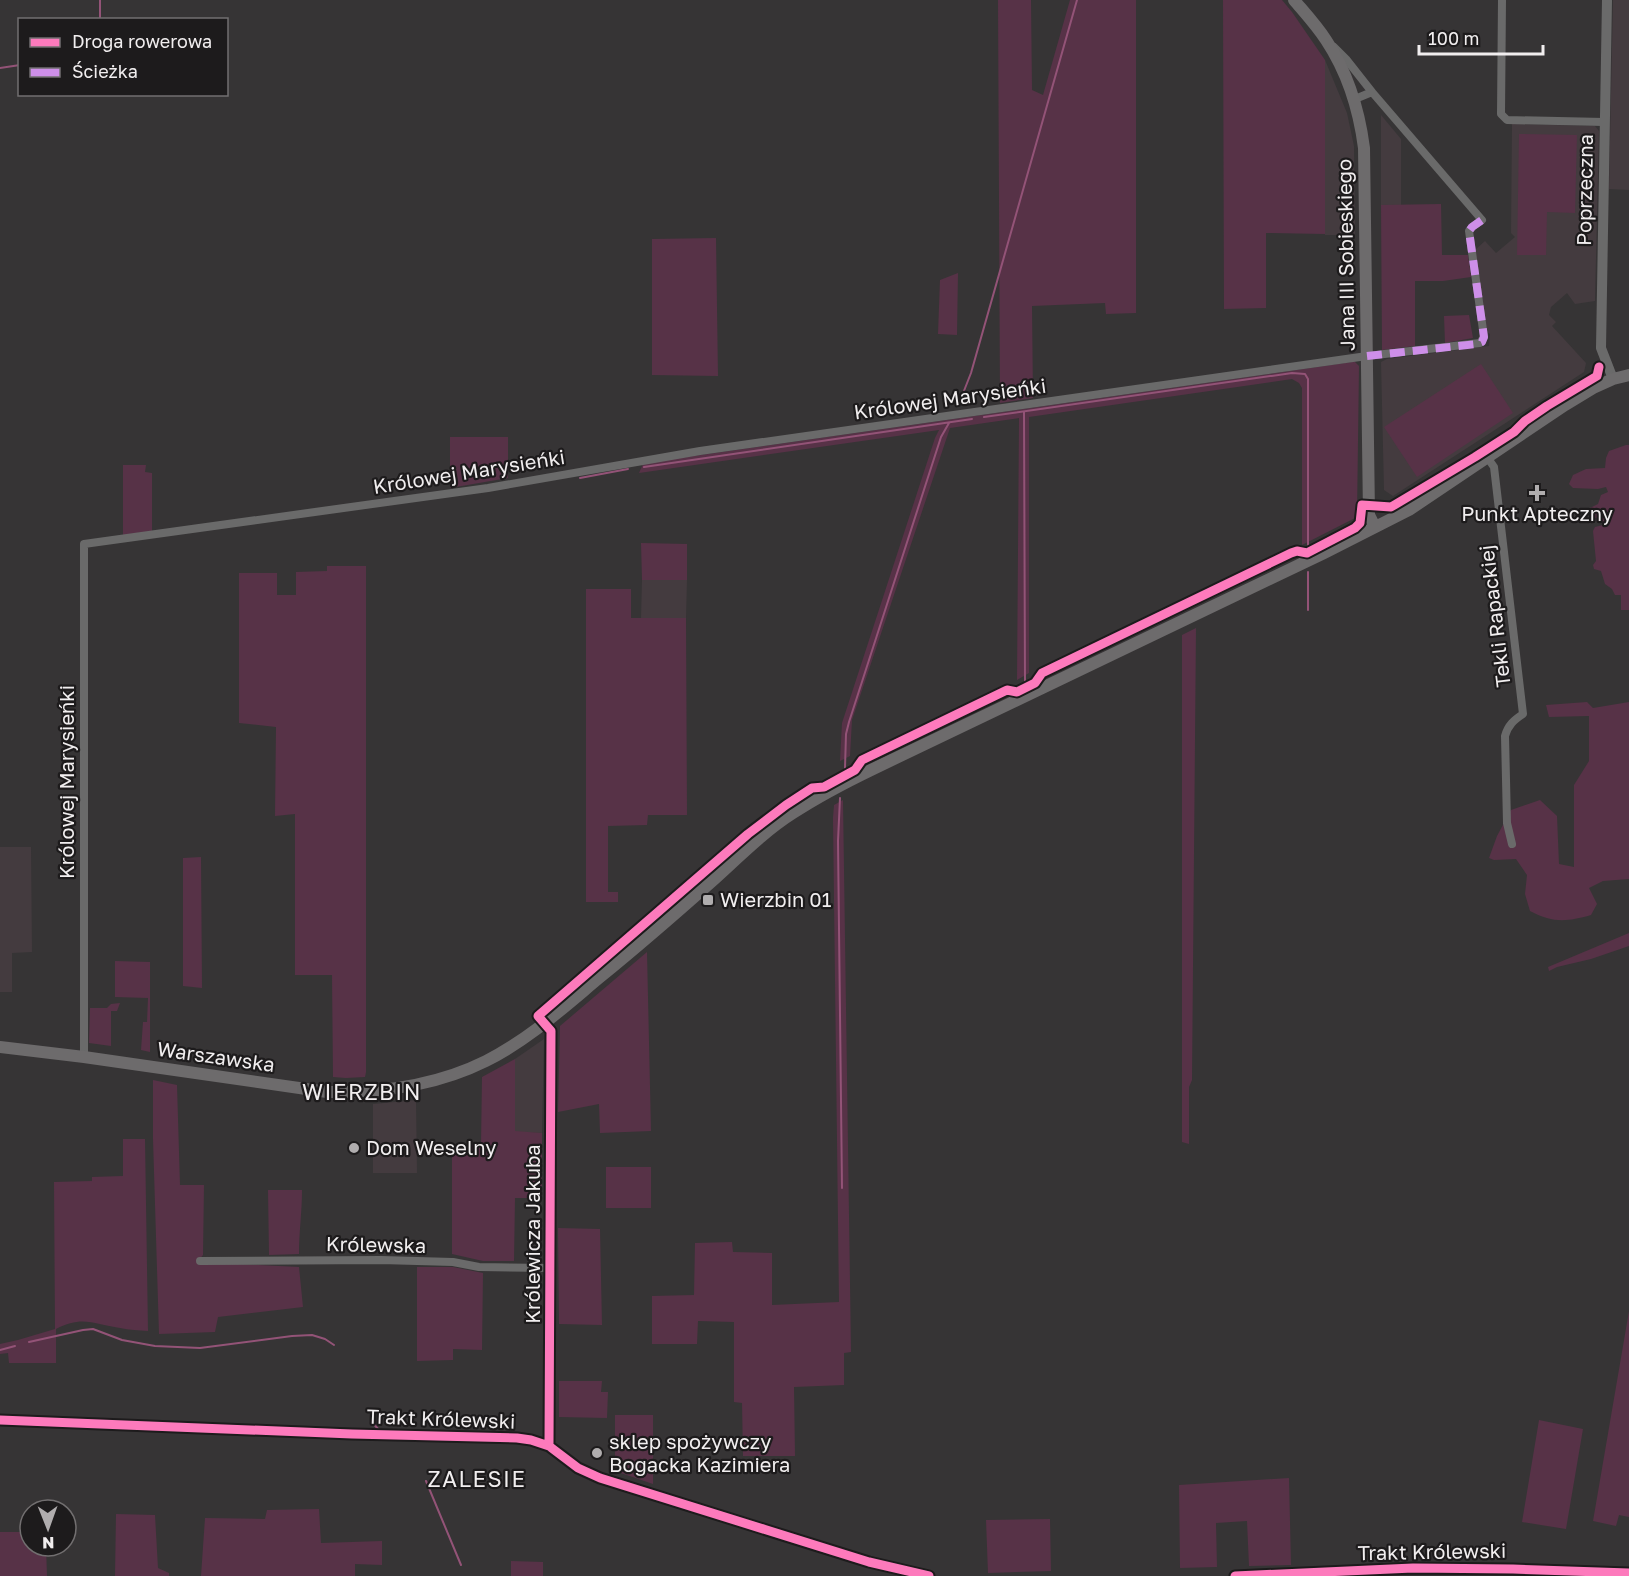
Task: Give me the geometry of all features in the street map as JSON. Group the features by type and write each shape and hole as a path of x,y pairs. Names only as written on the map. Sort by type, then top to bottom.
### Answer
{"main road":[{"name":"Jana III Sobieskiego","path":"1294,0 1326,39 1344,72 1355,99 1361,123 1364,148 1369,514 1375,527"},
{"name":"Warszawska","path":"0,1047 327,1092 366,1092 406,1086 437,1079 485,1062 514,1045 544,1023 692,900 757,841 791,814 826,792 1408,510 1565,405 1593,388 1629,375"}],"street":[{"path":"1502,0 1502,117 1507,120 1604,122"},
{"name":"Poprzeczna","path":"1607,0 1601,348 1613,379"},
{"path":"1326,39 1346,59 1482,220 1469,231 1484,337 1482,342 1367,356"},
{"path":"1355,99 1372,92"},
{"name":"Królowej Marysieńki","path":"84,1058 84,544 488,488 700,451 1367,356"},
{"name":"Tekli Rapackiej","path":"1487,457 1494,467 1523,714 1511,723 1505,736 1507,823 1512,844"},
{"name":"Królewicza Jakuba","path":"544,1023 551,1031 549,1446"},
{"name":"Królewska","path":"200,1261 381,1260 453,1262 479,1267 551,1268"},
{"name":"Trakt Królewski","path":"0,1420 531,1440 549,1446 578,1468 600,1478 869,1562 929,1576"},
{"name":"Trakt Królewski","path":"1235,1576 1413,1568 1514,1569 1629,1574"}],"shaded area":[{"path":"998,0 1031,0 1032,90 1043,95 1070,0 1136,0 1136,313 1106,314 1105,303 1032,306 1033,398 1000,403"},
{"path":"1223,0 1282,0 1325,60 1325,234 1266,233 1266,308 1224,309"},
{"path":"1613,0 1629,0 1629,190 1609,189"},
{"path":"1325,60 1347,113 1354,146 1355,235 1325,235"},
{"path":"1381,115 1401,139 1401,205 1381,205"},
{"path":"1512,124 1595,126 1599,131 1595,301 1575,304 1567,293 1551,307 1549,315 1556,322 1552,326 1586,363 1584,372 1393,496 1384,490 1381,362 1387,359 1489,346 1490,334 1487,332 1475,250 1485,241 1496,253 1515,237 1511,233"},
{"path":"1519,134 1577,135 1575,213 1547,212 1546,255 1517,255"},
{"path":"1441,204 1442,255 1468,255 1471,277 1443,281 1415,281 1415,346 1382,350 1381,205"},
{"path":"716,238 718,376 652,375 652,239"},
{"path":"958,273 957,335 938,334 940,280"},
{"path":"1469,315 1473,338 1445,343 1444,316"},
{"path":"1355,362 1359,366 1357,517 1302,545 1302,388 1292,379 1029,417 1029,673 1017,680 1019,418 950,428 852,720 850,756 840,761 842,723 939,430 639,473 643,464 673,459"},
{"path":"1481,364 1513,413 1417,477 1384,427"},
{"path":"450,437 508,437 508,478 450,488"},
{"path":"1629,445 1629,610 1621,610 1621,595 1615,595 1612,589 1605,584 1601,571 1594,569 1593,565 1596,561 1593,531 1595,527 1603,525 1601,517 1590,519 1590,508 1598,504 1601,495 1608,492 1606,487 1573,488 1569,484 1573,475 1586,469 1605,468 1609,451"},
{"path":"123,465 146,465 145,472 152,473 152,531 123,535"},
{"path":"641,543 687,544 687,580 642,580"},
{"path":"327,566 366,566 365,1077 333,1077 332,975 295,975 295,814 275,816 276,727 239,723 239,573 277,573 277,595 296,595 296,572 327,571"},
{"path":"642,580 687,580 686,618 641,618"},
{"path":"586,589 631,589 631,618 686,618 687,815 648,815 647,825 608,826 608,892 618,892 618,902 586,902"},
{"path":"1196,628 1192,1080 1189,1087 1189,1144 1182,1142 1182,635"},
{"path":"1587,702 1593,708 1629,702 1629,879 1603,881 1589,888 1597,904 1591,915 1567,920 1546,918 1530,911 1525,894 1527,875 1516,859 1494,860 1489,858 1497,836 1511,810 1540,800 1557,816 1559,864 1574,867 1574,785 1589,761 1589,716 1549,717 1546,705"},
{"path":"843,800 851,1352 844,1353 844,1385 794,1387 795,1456 743,1456 742,1403 734,1402 734,1322 698,1321 697,1344 652,1344 652,1296 694,1295 695,1243 732,1242 733,1252 772,1253 772,1305 839,1302 833,818 834,805"},
{"path":"0,847 31,847 32,952 12,953 12,992 0,992"},
{"path":"201,857 202,988 183,986 183,858"},
{"path":"1629,933 1629,946 1549,971 1548,967"},
{"path":"647,952 651,1131 600,1133 599,1104 558,1112 560,1026"},
{"path":"115,961 150,962 150,1052 141,1050 143,1022 147,1022 148,998 115,997"},
{"path":"120,1003 117,1011 111,1011 111,1046 89,1043 90,1008 107,1008 111,1004"},
{"path":"544,1039 542,1133 515,1132 515,1059"},
{"path":"515,1059 515,1131 542,1133 542,1198 515,1198 514,1261 483,1261 452,1254 452,1147 481,1144 482,1077"},
{"path":"153,1080 177,1085 180,1185 204,1185 203,1255 197,1262 299,1267 303,1307 218,1317 215,1332 159,1334"},
{"path":"416,1100 417,1173 373,1173 373,1104"},
{"path":"123,1139 145,1139 148,1331 81,1321 73,1322 56,1329 56,1363 9,1363 8,1353 0,1354 0,1344 55,1329 54,1182 92,1181 92,1177 123,1176"},
{"path":"606,1167 651,1167 651,1208 606,1208"},
{"path":"268,1190 302,1190 299,1254 269,1255"},
{"path":"558,1228 600,1229 602,1325 559,1324"},
{"path":"417,1267 453,1267 483,1273 482,1350 453,1349 453,1360 417,1361"},
{"path":"1629,1311 1629,1517 1619,1515 1616,1526 1593,1521"},
{"path":"559,1381 602,1381 601,1392 608,1392 607,1418 559,1417"},
{"path":"615,1415 653,1415 653,1484 615,1471"},
{"path":"1539,1420 1583,1429 1566,1529 1522,1522"},
{"path":"1289,1478 1291,1565 1249,1566 1247,1521 1216,1523 1217,1567 1180,1568 1179,1485"},
{"path":"319,1509 321,1543 382,1541 382,1565 355,1564 355,1576 201,1576 205,1518 265,1519 267,1510"},
{"path":"116,1514 155,1515 158,1568 169,1573 169,1576 115,1576"},
{"path":"1050,1519 1051,1571 988,1573 986,1520"},
{"path":"0,1532 18,1532 18,1558 46,1558 47,1576 0,1576"},
{"path":"511,1561 543,1562 543,1576 511,1576"}],"waterway":[{"path":"100,0 100,18"},
{"path":"958,406 971,373 1077,0"},
{"path":"0,68 18,65"},
{"path":"984,417 1292,373 1305,374 1308,379 1308,545"},
{"path":"1024,412 1025,683"},
{"path":"644,467 972,419"},
{"path":"845,768 846,734 849,722 941,437 949,423"},
{"path":"580,478 628,469"},
{"path":"1308,572 1308,610"},
{"path":"840,798 838,841 842,1188"},
{"path":"29,1342 93,1329 122,1340 155,1346 200,1348 312,1335 334,1345"},
{"path":"0,1350 15,1346"},
{"path":"371,1421 379,1430"},
{"path":"426,1481 461,1565"}],"marked path":[{"path":"1367,356 1482,342 1484,337 1469,231 1482,220"}],"cycle path":[{"path":"549,1446 551,1031 538,1016 748,834 812,788 824,787 855,770 862,760 1007,690 1017,692 1035,683 1042,673 1291,553 1297,551 1307,553 1355,528 1360,523 1362,505 1391,507 1514,432 1525,421 1547,406 1597,376 1599,367"},
{"path":"0,1420 531,1440 549,1446 578,1468 600,1478 869,1562 929,1576"},
{"path":"1235,1576 1413,1568 1629,1573"}],"place":[{"name":"Punkt Apteczny","path":"1537,493"},
{"name":"Wierzbin 01","path":"708,900"},
{"name":"Dom Weselny","path":"354,1148"},
{"name":"sklep spożywczy Bogacka Kazimiera","path":"597,1453"}],"district":[{"name":"WIERZBIN","path":"362,1092"},
{"name":"ZALESIE","path":"477,1479"}]}
